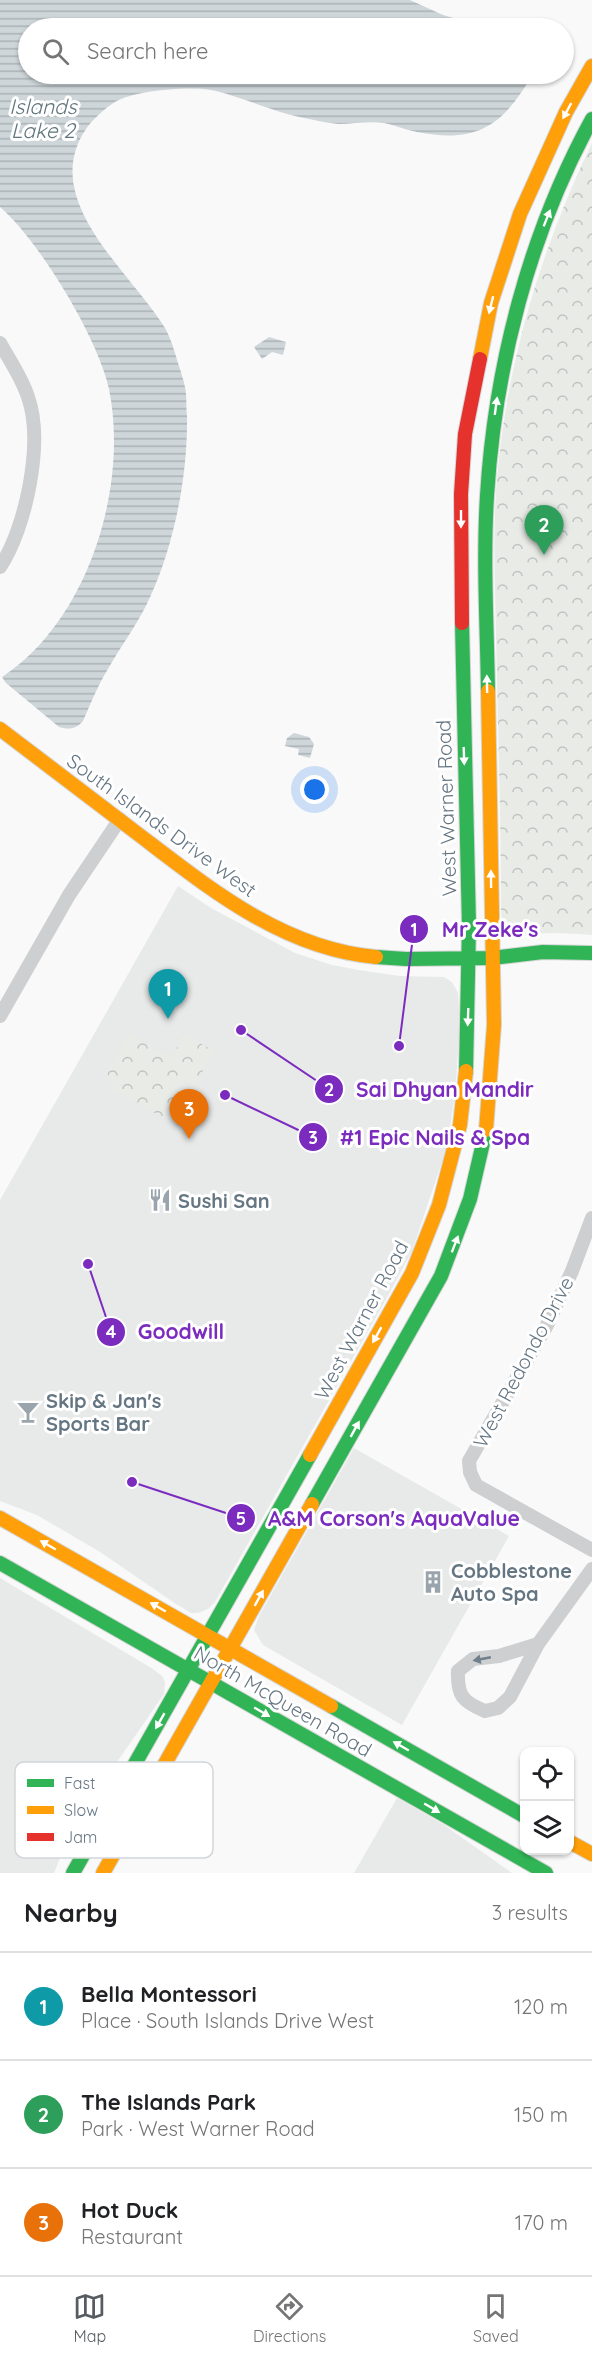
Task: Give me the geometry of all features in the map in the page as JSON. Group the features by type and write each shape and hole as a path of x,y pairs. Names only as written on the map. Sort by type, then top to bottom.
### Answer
{"main road":[{"name":"West Warner Road","path":"136,1762 405,1284 439,1205 460,1125 466,1077 469,958 463,727 461,505 465,434 491,303 510,242 541,163 592,66"},
{"path":"167,1762 430,1297 459,1233 478,1173 487,1128 493,1064 485,541 487,464 499,386 518,303 545,222 592,119"},
{"name":"South Islands Drive West","path":"0,729 216,893 257,918 312,944 357,955 450,960 543,952 592,953"},
{"path":"405,1284 430,1297"},
{"name":"North McQueen Road","path":"3,1524 208,1636 520,1813"},
{"name":"North McQueen Road","path":"0,1563 546,1873"},
{"path":"574,1844 592,1854"},
{"name":"West Warner Road","path":"73,1873 82,1858"},
{"path":"103,1873 112,1858"}],"street":[{"path":"0,343 29,398 34,441 27,506 0,567"},
{"path":"0,1016 69,895 120,819"},
{"name":"West Redondo Drive","path":"592,1218 572,1271 548,1324 469,1461 470,1472 476,1485 484,1491 592,1550"},
{"path":"538,1644 499,1656 473,1659 458,1671 457,1689 468,1704 485,1711 498,1708 510,1697 538,1644 592,1569"}],"shaded area":[{"path":"178,886 211,908 295,953 332,965 359,970 400,976 444,977 452,982 458,993 460,1022 455,1095 447,1147 412,1251 215,1602 208,1609 198,1613 191,1613 176,1604 100,1552 37,1515 0,1501 0,1200"},
{"path":"354,1448 509,1536 402,1725 263,1645 254,1630 259,1616"},
{"path":"0,1578 153,1669 162,1676 165,1682 164,1694 117,1762 15,1762 15,1858 60,1858 54,1873 0,1873"},
{"path":"397,1798 444,1825 512,1873 354,1873"}],"green space":[{"path":"592,143 592,935 521,934 508,928 503,922 501,913 495,570 497,481 504,418 532,297 559,219"},
{"path":"129,1034 171,1058 184,1034 214,1051 194,1086 183,1080 162,1117 111,1088 114,1086 107,1073"}],"water":[{"name":"Islands Lake 2","path":"0,0 410,0 453,18 18,18 18,84 527,84 511,106 487,127 457,135 417,132 384,123 324,122 285,114 216,91 194,88 136,94 124,98 103,111 86,129 74,156 73,182 81,208 112,259 150,306 169,335 186,390 187,438 182,484 173,530 167,553 147,605 104,675 83,721 70,729 59,727 6,683 2,677 32,653 58,622 79,587 95,549 107,508 113,467 114,427 109,389 93,344 65,292 32,243 0,207"},
{"path":"269,337 286,342 283,355 272,352 262,359 254,347"},
{"path":"294,733 309,737 314,744 310,758 298,755 299,749 285,746 287,738"}],"traffic: fast":[{"path":"488,691 486,520 491,447 498,398 507,350 533,255 550,208 592,119"},
{"path":"462,623 469,926 466,1071"},
{"path":"376,957 492,958 543,952 592,953"},
{"path":"312,1504 441,1276 470,1199 486,1130"},
{"path":"136,1762 310,1455"},
{"path":"0,1563 546,1873"},
{"path":"331,1706 520,1814"},
{"path":"73,1873 82,1858"}],"traffic: slow":[{"path":"480,359 491,303 520,214 566,112 592,66"},
{"path":"486,1130 494,1025 488,691"},
{"path":"0,729 192,875 249,913 310,942 342,952 376,957"},
{"path":"310,1455 412,1273 439,1205 460,1125 466,1071"},
{"path":"166,1762 312,1504"},
{"path":"0,1518 331,1706"},
{"path":"574,1844 592,1854"},
{"path":"103,1873 111,1858"}],"traffic: jam":[{"path":"462,623 461,494 465,434 480,359"}],"place":[{"name":"The Islands Park","path":"544,555"},
{"name":"Bella Montessori","path":"168,1019"},
{"name":"Sai Dhyan Mandir","path":"241,1030"},
{"name":"Mr Zeke's","path":"399,1046"},
{"name":"#1 Epic Nails & Spa","path":"225,1095"},
{"name":"Hot Duck","path":"189,1139"},
{"name":"Sushi San","path":"160,1200"},
{"name":"Goodwill","path":"88,1264"},
{"name":"Skip & Jan's Sports Bar","path":"28,1412"},
{"name":"A&M Corson's AquaValue","path":"132,1482"},
{"name":"Cobblestone Auto Spa","path":"433,1582"}]}
